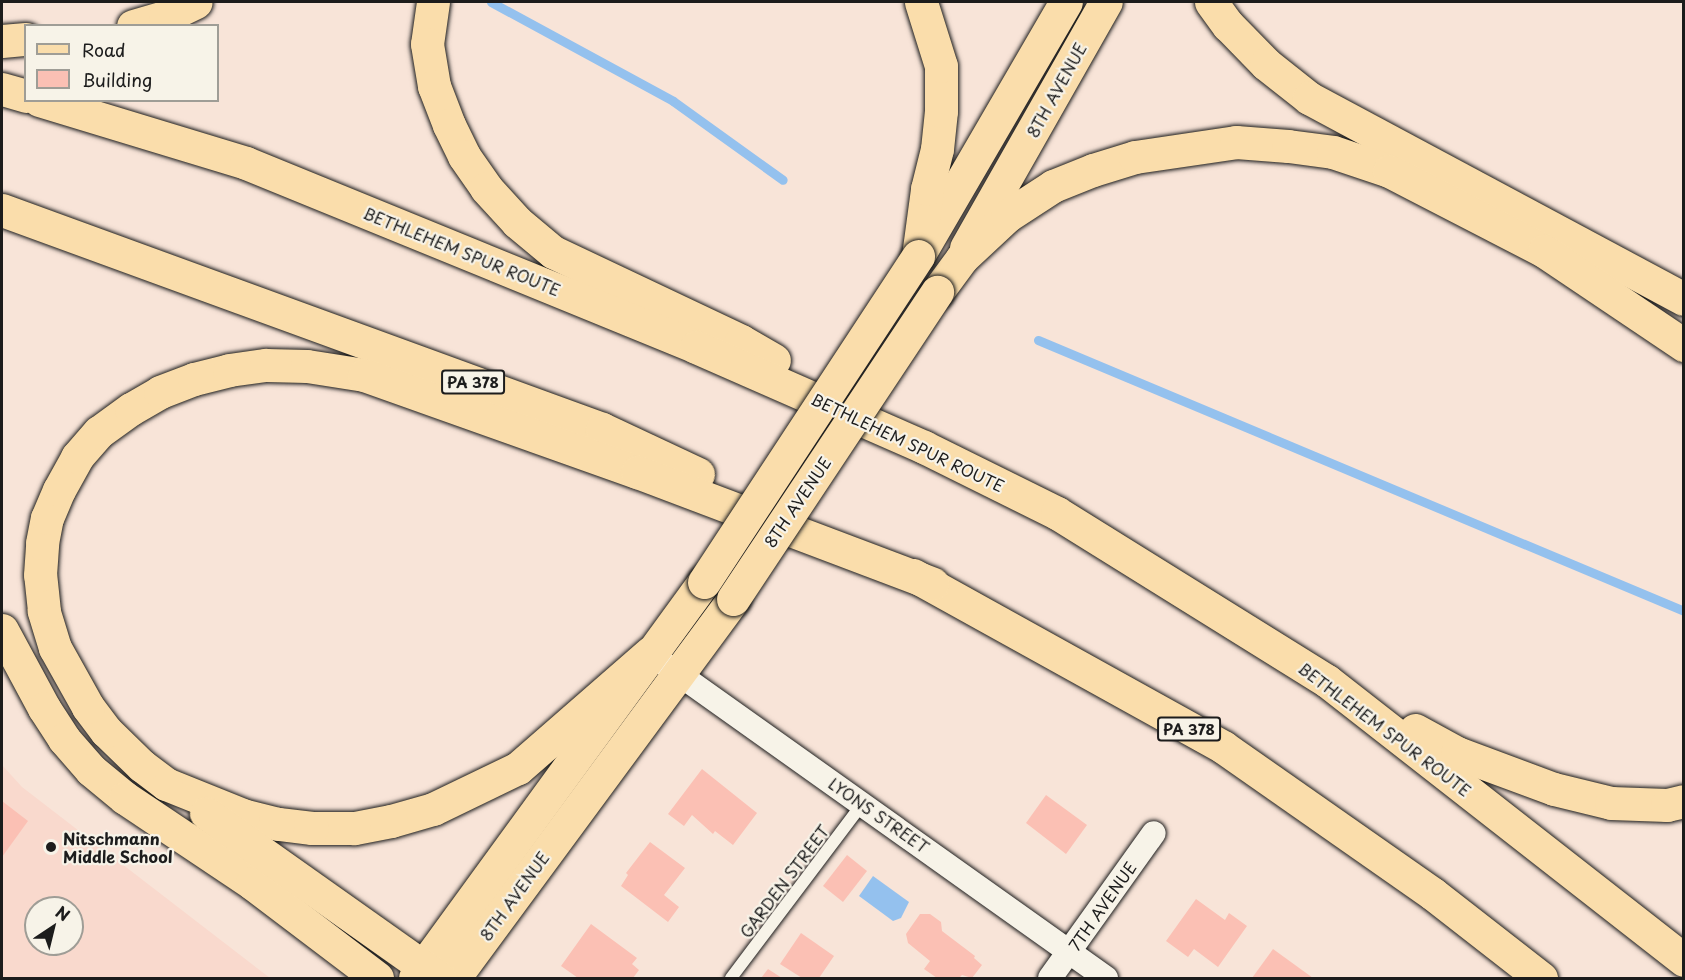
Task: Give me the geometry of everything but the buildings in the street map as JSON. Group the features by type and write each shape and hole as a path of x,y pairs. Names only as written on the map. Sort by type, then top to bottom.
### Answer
{"main road":[{"path":"140,24 165,17 196,2"},
{"path":"433,2 427,44 434,86 449,124 469,164 486,188 517,222 554,252 741,341 924,447"},
{"path":"918,256 927,189 937,149 941,111 941,66 921,2"},
{"name":"8TH AVENUE","path":"426,974 650,653 704,582 918,256 1066,2"},
{"name":"8TH AVENUE","path":"454,978 733,599 977,232 1106,2"},
{"path":"1211,2 1228,25 1266,64 1308,98 1683,299"},
{"path":"2,40 24,39"},
{"path":"2,89 24,95"},
{"name":"BETHLEHEM SPUR ROUTE","path":"46,102 246,163 696,347 924,447 1057,513 1327,681 1683,960"},
{"path":"937,292 962,258 1007,216 1053,186 1135,157 1236,142 1333,152 1389,171 1544,251 1683,345"},
{"name":"PA 378","path":"2,210 602,429 933,584 1223,747 1433,894 1541,978"},
{"path":"426,974 142,765 106,731 70,678 55,648 44,611 40,575 42,543 47,518 58,490 77,457 99,432 160,392 194,379 266,365 307,366 364,375 637,472 933,584"},
{"path":"2,630 44,708 64,739 91,770 125,798 252,883 377,978"},
{"path":"166,783 243,815 278,824 312,828 354,828 392,821 433,809 518,768 650,653"},
{"path":"1327,681 1457,753 1554,789 1611,803 1667,805 1683,801"}],"street":[{"name":"LYONS STREET","path":"650,653 1106,978"},
{"name":"7TH AVENUE","path":"1050,978 1154,833"}],"lane":[{"name":"GARDEN STREET","path":"731,978 863,803"}],"shaded area":[{"name":"Nitschmann Middle School","path":"2,765 22,787 270,978 2,978"}],"water":[{"path":"873,876 909,902 901,918 893,921 859,896"}],"waterway":[{"path":"491,2 673,101 783,180"},
{"path":"1038,340 1684,611"}],"place":[{"name":"Nitschmann Middle School","path":"51,847"}]}
